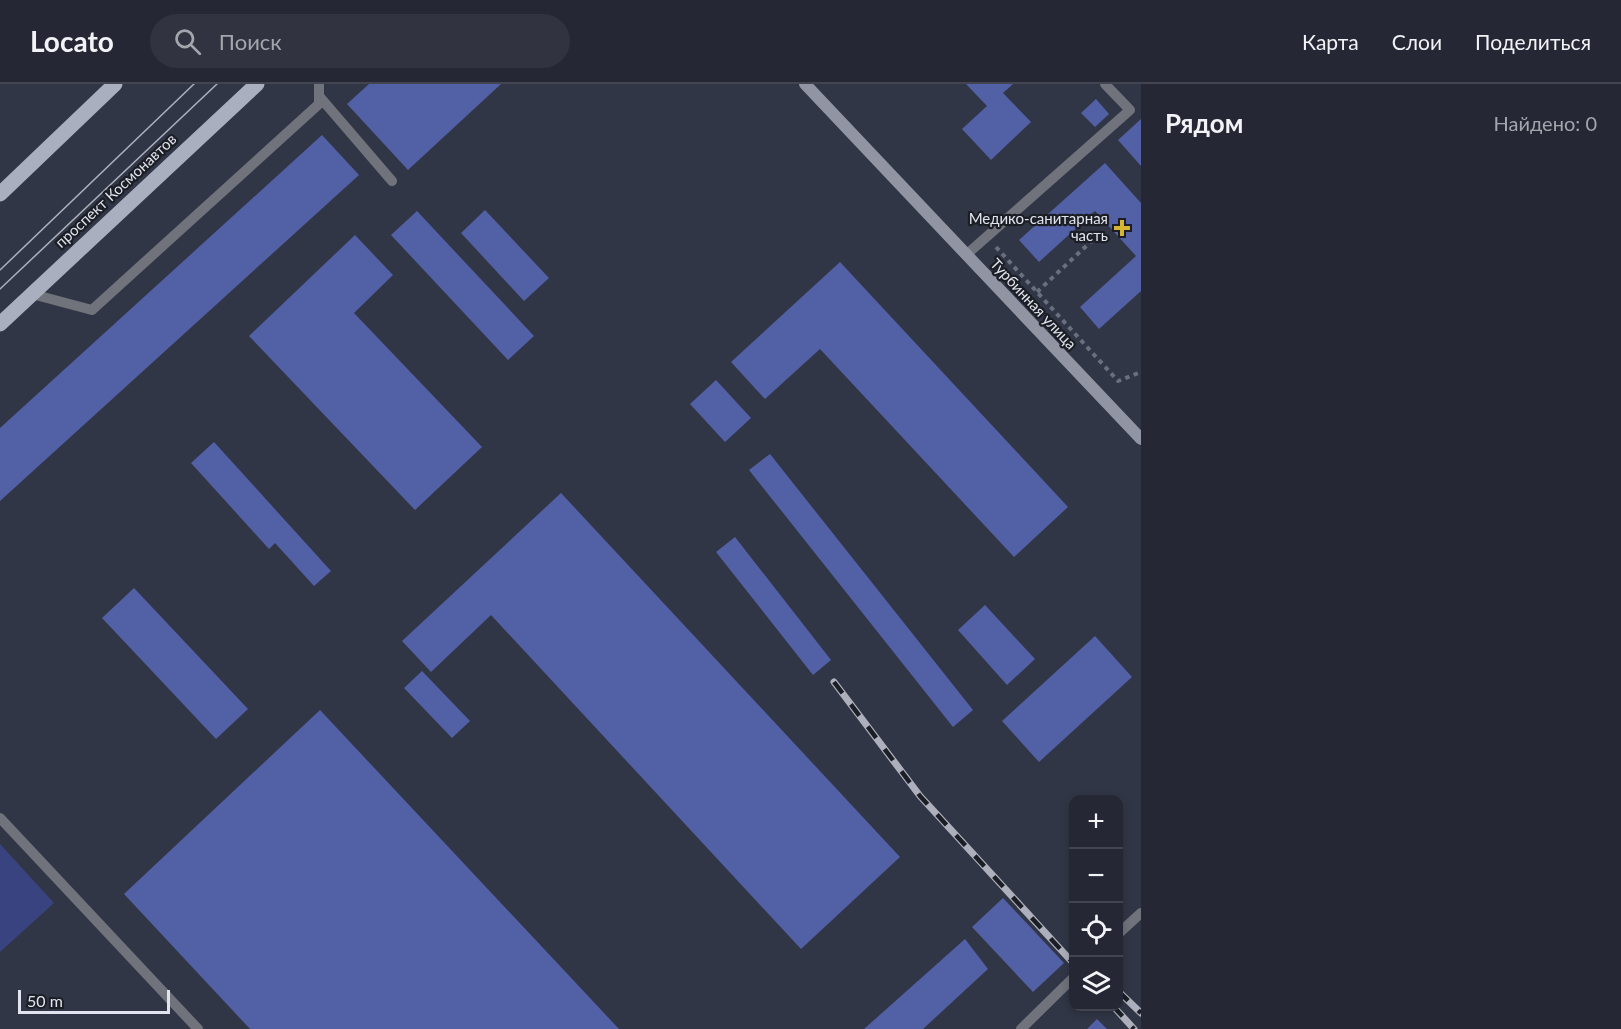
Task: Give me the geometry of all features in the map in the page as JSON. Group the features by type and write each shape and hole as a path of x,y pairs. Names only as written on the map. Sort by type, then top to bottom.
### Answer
{"main road":[{"path":"0,194 115,84"},
{"name":"проспект Космонавтов","path":"0,324 257,84"},
{"name":"Турбинная улица","path":"805,84 1141,439"}],"lane":[{"path":"966,255 1130,110 1105,84"},
{"path":"32,294 92,310 319,104 319,90"},
{"path":"319,90 392,181"},
{"path":"0,818 198,1029"},
{"path":"1123,930 1141,913"},
{"path":"1021,1029 1069,982"}],"path":[{"path":"1037,292 1098,235"},
{"path":"986,236 1118,381 1141,372"}],"shaded area":[{"path":"0,844 54,903 0,952"}],"building":[{"path":"369,84 501,84 408,170 347,104"},
{"path":"966,84 1013,84 1003,93 1031,122 991,160 962,129 987,106"},
{"path":"1096,99 1109,114 1095,127 1081,113"},
{"path":"1141,119 1141,166 1118,140"},
{"path":"322,135 359,175 0,501 0,428"},
{"path":"1105,163 1141,203 1141,291 1099,329 1080,307 1136,256 1095,211 1039,262 1019,240"},
{"path":"485,210 549,278 524,301 461,233"},
{"path":"417,211 534,336 508,360 391,235"},
{"path":"355,235 393,275 354,313 482,447 415,510 249,336"},
{"path":"840,262 1068,507 1014,557 820,349 765,399 731,362"},
{"path":"716,380 751,418 725,442 690,404"},
{"path":"214,442 331,571 314,586 275,543 269,549 191,463"},
{"path":"770,454 973,710 953,727 749,470"},
{"path":"561,493 900,857 801,949 491,615 431,672 402,641"},
{"path":"735,537 831,660 813,675 716,552"},
{"path":"134,588 248,709 216,739 102,618"},
{"path":"985,605 1035,659 1007,685 958,630"},
{"path":"1095,636 1132,677 1039,762 1002,721"},
{"path":"422,671 470,721 452,738 404,688"},
{"path":"320,710 619,1029 250,1029 124,894"},
{"path":"1003,898 1064,963 1033,992 972,927"},
{"path":"965,939 988,969 923,1029 864,1029"},
{"path":"1097,1019 1107,1029 1087,1029"}],"tram line":[{"path":"0,270 194,84"},
{"path":"0,289 217,84"}],"railway":[{"path":"834,682 920,796 1069,959"},
{"path":"1123,996 1141,1013"},
{"path":"1118,1011 1134,1029"}],"place":[{"name":"Медико-санитарная часть","path":"1122,228"}]}
